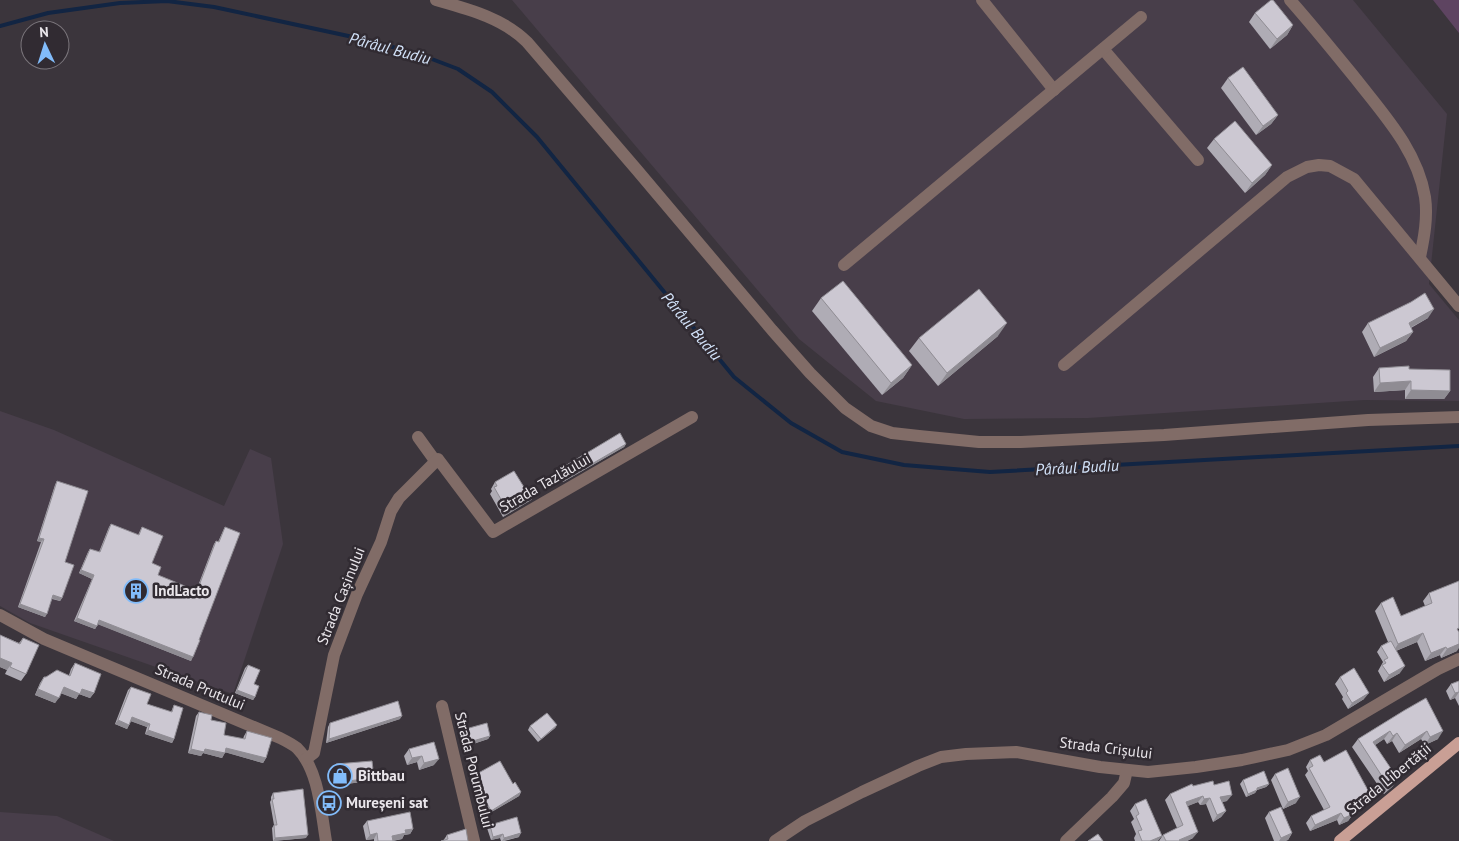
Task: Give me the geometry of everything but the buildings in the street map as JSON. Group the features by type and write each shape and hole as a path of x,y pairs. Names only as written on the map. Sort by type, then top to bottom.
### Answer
{"main road":[{"name":"Strada Libertății","path":"1340,841 1459,743"}],"street":[{"path":"436,0 464,8 502,23 528,42 810,373 845,408 871,426 892,433 927,437 979,442 1021,442 1164,435 1368,420 1459,417"},
{"path":"982,0 1054,90"},
{"path":"1290,0 1315,28 1404,143 1418,172 1425,199 1425,230 1420,257"},
{"path":"844,265 1141,17"},
{"path":"1103,49 1198,160"},
{"path":"1064,364 1287,178 1308,167 1330,166 1354,179 1459,306"},
{"name":"Strada Tazlăului","path":"437,461 493,532 692,417"},
{"path":"418,437 437,461"},
{"name":"Strada Cașinului","path":"306,759 314,753 334,655 357,594 381,542 391,510 400,498 437,461"},
{"name":"Strada Prutului","path":"0,615 44,639 280,738 296,747 306,759 318,790 326,841"},
{"name":"Strada Crișului","path":"775,841 805,822 862,792 941,757 1016,752 1148,772 1242,760 1288,750 1326,735 1438,669 1459,659"},
{"name":"Strada Porumbului","path":"442,706 474,841"},
{"path":"1066,841 1112,798 1124,783 1127,770"}],"shaded area":[{"path":"512,0 1353,0 1447,114 1429,284 1459,320 1459,401 1364,400 1088,418 964,419 876,401 799,339"},
{"path":"1433,0 1459,0 1459,33"},
{"path":"0,411 54,430 224,506 250,449 271,458 283,544 233,694 30,623 0,606"},
{"path":"0,812 57,816 114,841 0,841"}],"waterway":[{"name":"Pârâul Budiu","path":"0,26 48,13 120,3 167,1 214,7 353,37 416,53 458,69 492,92 537,137 734,377 791,423 842,452 904,465 990,472 1459,446"}],"place":[{"name":"IndLacto","path":"136,591"},
{"name":"Bittbau","path":"340,776"},
{"name":"Mureșeni sat","path":"329,803"}]}
